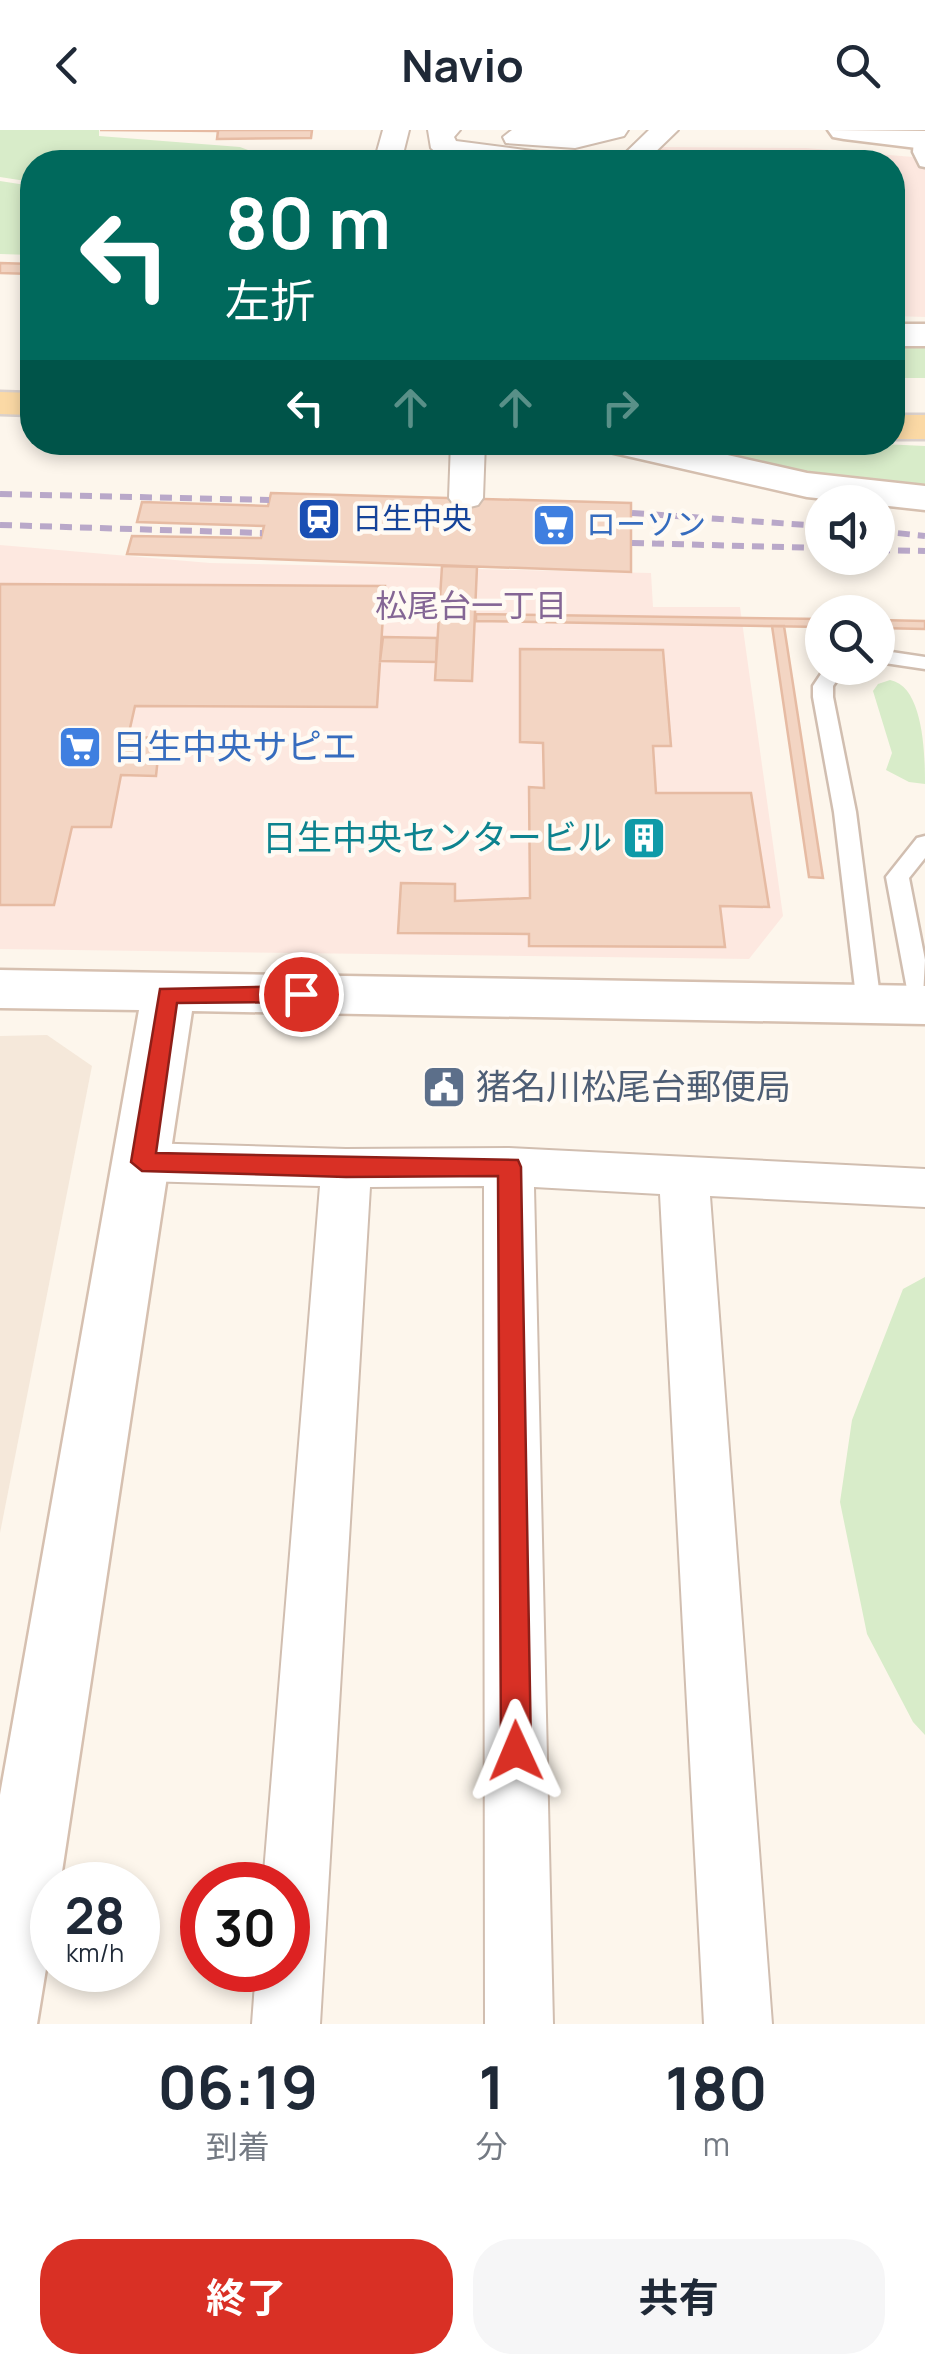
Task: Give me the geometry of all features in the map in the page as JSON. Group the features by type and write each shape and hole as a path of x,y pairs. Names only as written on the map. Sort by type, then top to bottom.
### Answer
{"street":[{"path":"447,130 439,134 445,148 560,144 614,130"},
{"path":"494,130 560,144"},
{"path":"606,150 630,130"},
{"path":"642,150 665,130"},
{"path":"844,130 924,148"},
{"path":"466,498 468,455"},
{"path":"672,455 807,485 925,498"},
{"path":"0,990 923,1005"},
{"path":"0,2018 11,1884 142,1162 168,995"},
{"path":"142,1162 346,1168 510,1167 925,1188"},
{"path":"510,1167 519,2024"},
{"path":"286,2024 346,1168"},
{"path":"684,1178 738,2024"}],"lane":[{"path":"895,657 925,664"},
{"path":"825,685 823,697 845,812 869,1004"},
{"path":"923,1005 897,877 925,843"}],"shaded area":[{"path":"662,147 830,150 658,150"},
{"path":"905,156 925,158 925,317 905,316"},
{"path":"0,545 210,563 651,573 653,607 740,607 783,916 749,959 0,949"},
{"path":"47,1035 92,1066 0,1533 0,1036"}],"green space":[{"path":"0,130 99,130 99,136 248,150 20,150 20,180 0,177"},
{"path":"0,181 20,184 20,255 0,254"},
{"path":"905,342 925,342 925,378 905,378"},
{"path":"905,445 925,446 925,486 836,478 717,455 905,455"},
{"path":"895,682 910,695 923,740 925,784 909,782 886,770 892,753 873,691 877,685"},
{"path":"925,1277 925,1735 913,1722 867,1634 840,1502 852,1420 903,1289"}],"building":[{"path":"100,130 312,130 311,138 217,139 218,131"},
{"path":"0,263 20,264 20,274 0,273"},
{"path":"271,493 631,503 631,572 127,554 132,536 261,538 264,526 137,522 142,502 268,506"},
{"path":"442,566 477,567 472,681 435,680"},
{"name":"日生中央サピエ","path":"0,584 385,586 377,707 135,706 128,737 160,738 156,776 121,775 111,827 72,827 54,905 0,905"},
{"path":"476,614 805,619 805,627 476,621"},
{"path":"895,620 925,621 925,629 895,628"},
{"path":"772,626 784,626 823,878 809,877"},
{"path":"383,637 437,638 436,662 380,661"},
{"name":"日生中央センタービル","path":"520,649 663,650 671,746 653,746 656,793 751,793 769,907 720,906 725,947 529,946 529,934 398,933 401,883 455,884 455,901 530,898 529,787 544,788 543,743 520,742"}],"railway":[{"path":"0,494 269,500"},
{"path":"632,513 805,525"},
{"path":"0,525 262,533"},
{"path":"895,533 925,536"},
{"path":"632,543 805,548"},
{"path":"895,550 925,551"}],"place":[{"name":"日生中央","path":"319,519"},
{"name":"ローソン","path":"554,525"},
{"name":"日生中央サピエ","path":"80,747"},
{"name":"日生中央センタービル","path":"644,838"},
{"name":"猪名川松尾台郵便局","path":"444,1087"}],"district":[{"name":"松尾台一丁目","path":"471,606"}],"route":[{"path":"301,994 168,995 142,1162 346,1168 510,1167 516,1751"}]}
